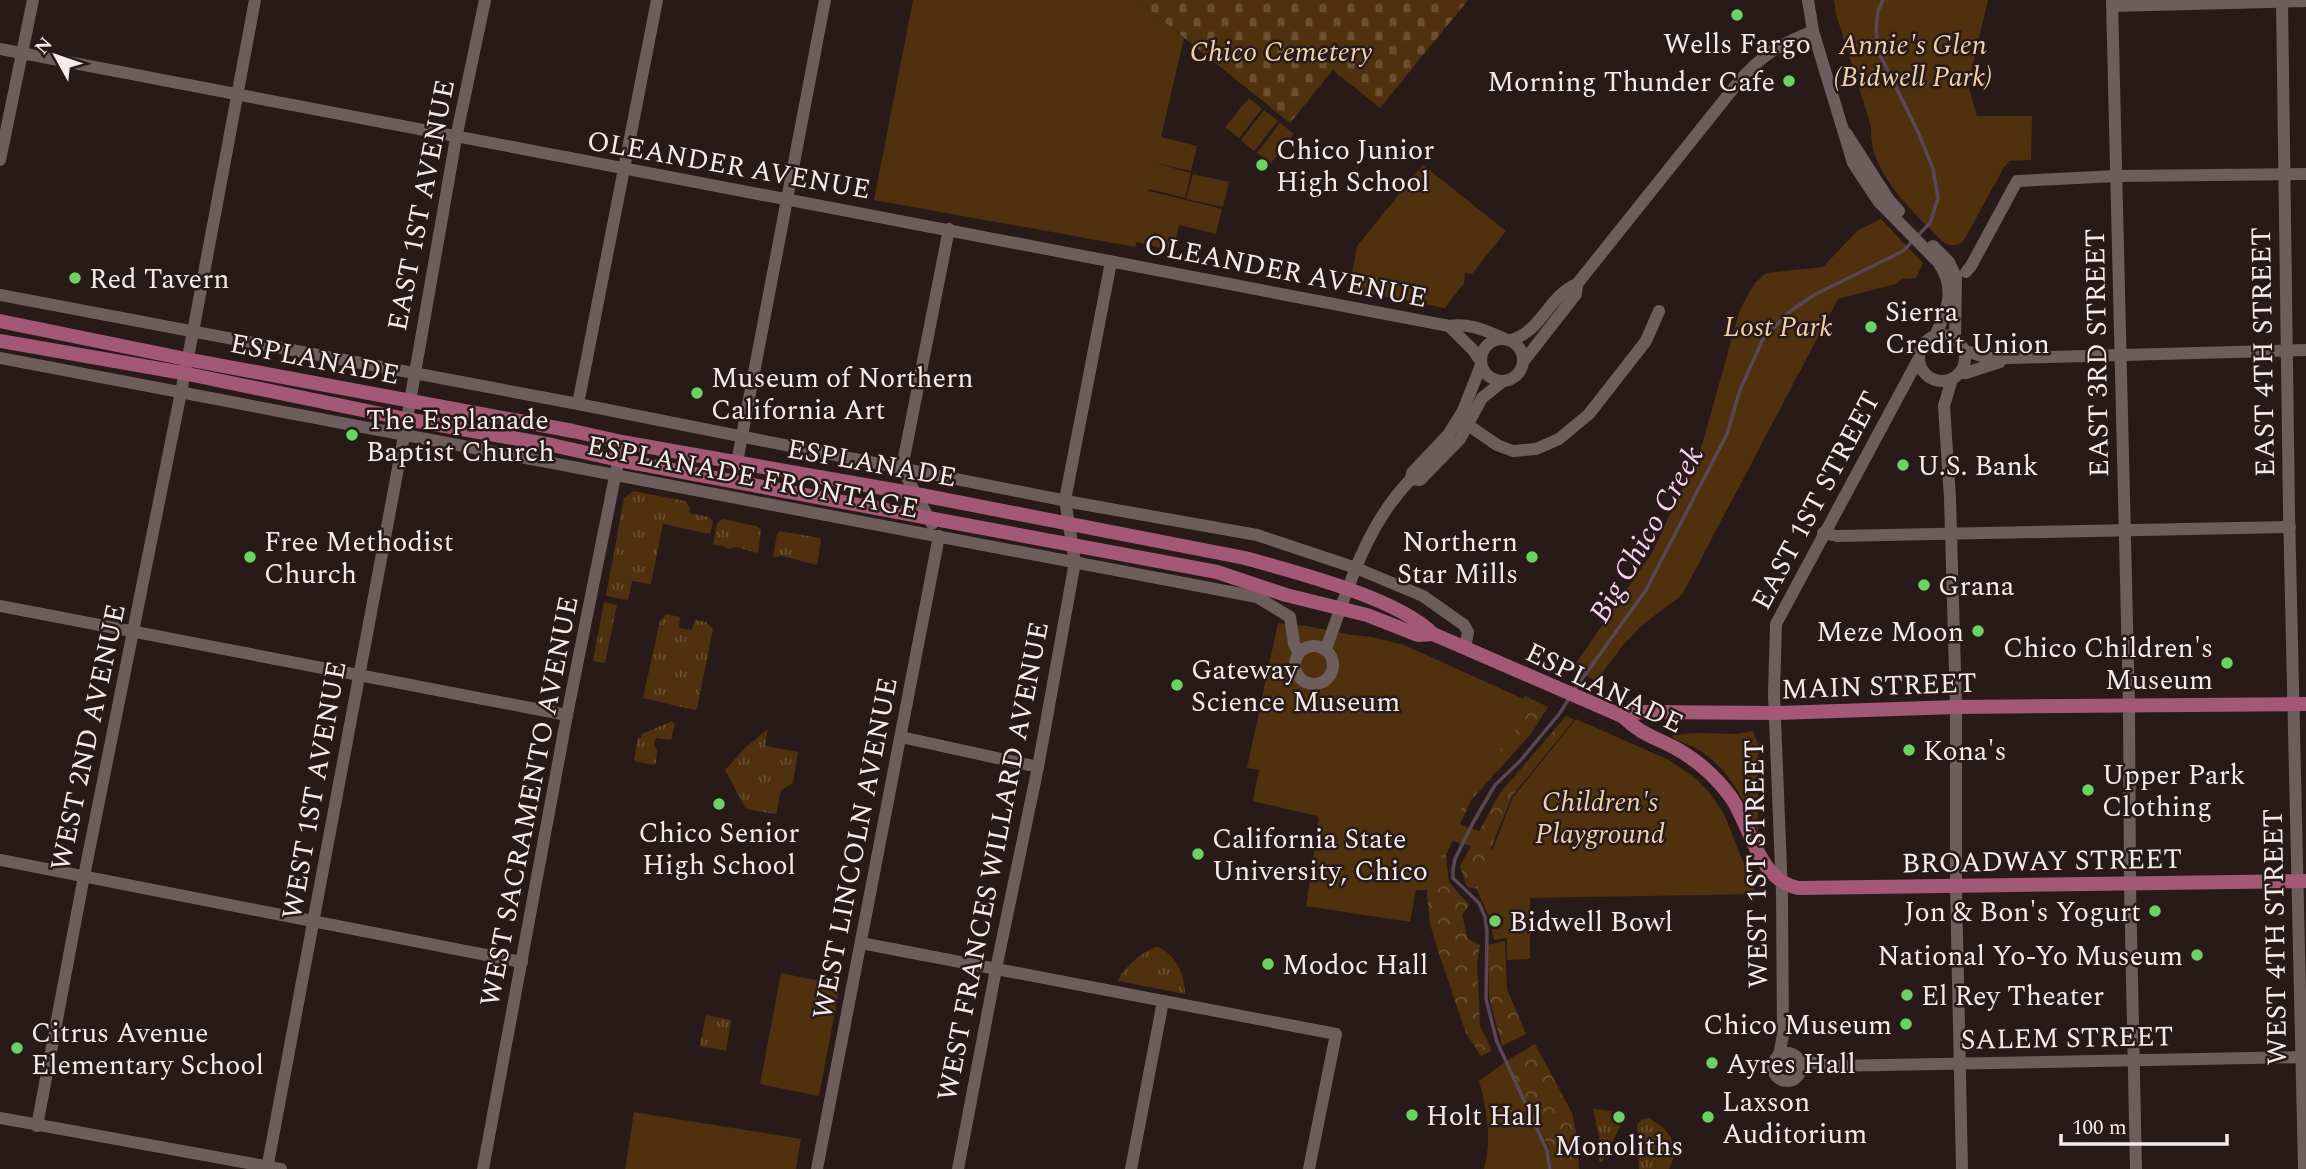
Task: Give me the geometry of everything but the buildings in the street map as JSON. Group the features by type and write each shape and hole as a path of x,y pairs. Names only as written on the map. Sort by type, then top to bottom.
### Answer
{"main road":[{"name":"ESPLANADE","path":"0,321 406,419 1217,572 1286,595 1341,608 1418,635 1433,634"},
{"name":"ESPLANADE","path":"0,341 409,400 1245,558 1348,590 1420,621 1433,634 1622,716 1637,731 1689,756 1716,779 1732,799 1765,864 1781,880"},
{"name":"MAIN STREET","path":"1622,716 1642,712 1776,713 1956,707 2300,704"},
{"name":"BROADWAY STREET","path":"1781,880 1798,888 2302,881"}],"street":[{"path":"0,160 33,0"},
{"name":"WEST 2ND AVENUE","path":"37,1126 193,332 255,0"},
{"name":"EAST 1ST AVENUE","path":"406,419 456,138 485,0"},
{"path":"578,404 657,0"},
{"path":"737,462 825,0"},
{"path":"1808,0 1813,32 1853,163 1869,190 1931,250 1949,262 1956,277 1959,344 1965,362 1956,376 1944,407 1956,707 1956,886 1962,1169"},
{"name":"EAST 4TH STREET","path":"2282,0 2290,527 2300,704"},
{"path":"2112,3 2306,1"},
{"name":"EAST 3RD STREET","path":"2112,3 2122,354 2136,1169"},
{"path":"1326,649 1376,522 1410,479 1412,472 1448,435 1463,411 1484,348 1488,343 1531,331 1568,288 1577,284 1747,72 1766,53 1813,32"},
{"name":"OLEANDER AVENUE","path":"0,50 1449,326 1475,326 1507,339"},
{"path":"1966,272 2017,181 2116,176 2306,174"},
{"path":"939,536 902,467 949,229"},
{"path":"1931,250 1941,266 1948,291 1948,309 1935,336"},
{"path":"1065,500 1111,262"},
{"path":"1410,479 1420,480 1460,439 1482,398 1503,381 1514,376 1576,294 1577,284"},
{"name":"ESPLANADE FRONTAGE","path":"0,295 1257,535 1356,568 1423,596 1458,620 1468,632 1465,648"},
{"path":"1468,425 1497,445 1513,451 1536,449 1559,439 1589,414 1646,341 1659,311"},
{"name":"OLEANDER AVENUE","path":"1449,326 1473,350 1480,363"},
{"path":"2010,358 1937,381 1929,378 1920,366 1919,358 1923,344 1942,335 1988,358 2306,350"},
{"path":"1507,339 1518,346 1522,362"},
{"name":"ESPLANADE FRONTAGE","path":"0,358 1258,597 1290,617 1294,644 1299,653"},
{"name":"EAST 1ST STREET","path":"1776,713 1776,624 1919,358"},
{"path":"1480,363 1487,375 1503,381"},
{"name":"WEST 1ST AVENUE","path":"267,1168 406,419"},
{"name":"WEST SACRAMENTO AVENUE","path":"483,1169 567,715 622,442"},
{"name":"WEST FRANCES WILLARD AVENUE","path":"958,1169 1038,767 1075,562 1065,500"},
{"path":"1823,533 1837,536 2290,527"},
{"name":"WEST LINCOLN AVENUE","path":"817,1169 939,536"},
{"path":"0,606 567,715"},
{"path":"1314,645 1326,649 1334,666 1329,678 1318,684 1306,682 1297,673 1295,661 1299,653 1314,645"},
{"name":"WEST 4TH STREET","path":"2300,704 2304,1169"},
{"name":"WEST 1ST STREET","path":"1776,713 1783,1035 1779,1055"},
{"path":"901,737 1038,767"},
{"path":"0,860 522,962"},
{"path":"861,943 1336,1034 1309,1169"},
{"path":"1131,1169 1163,1001"},
{"path":"1788,1053 1799,1059 1800,1074 1793,1081 1779,1080 1773,1072 1772,1067 1779,1055 1788,1053"},
{"name":"SALEM STREET","path":"1799,1059 1829,1066 2303,1057"},
{"name":"SALEM STREET","path":"1800,1074 1829,1066"},
{"path":"0,1118 281,1169"}],"green space":[{"path":"913,0 1137,0 1184,38 1161,137 1197,146 1191,171 1155,163 1191,173 1185,198 1149,189 1147,194 1149,191 1222,209 1216,234 1179,225 1173,251 1137,242 1135,247 874,200"},
{"name":"Chico Cemetery","path":"1137,0 1468,0 1380,108 1333,70 1290,123"},
{"name":"Annie's Glen (Bidwell Park)","path":"1834,0 1988,0 1968,85 1977,116 2032,116 2031,160 2010,161 2004,167 1963,242 1952,245 1942,241 1894,190 1884,175 1872,143 1871,126"},
{"path":"1249,98 1262,109 1239,138 1225,127"},
{"path":"1264,110 1278,121 1254,151 1241,140"},
{"path":"1280,123 1294,134 1271,163 1257,153"},
{"path":"1423,165 1506,231 1472,274 1465,273 1464,283 1445,308 1349,290 1357,246"},
{"path":"1193,174 1229,182 1223,207 1186,199"},
{"name":"Lost Park","path":"1881,219 1923,263 1916,278 1902,279 1896,284 1838,299 1682,595 1641,626 1596,681 1572,669 1652,553 1702,445 1740,309 1755,283 1766,273 1823,267 1857,231"},
{"path":"633,491 685,501 690,508 689,513 709,517 713,521 710,534 663,524 651,584 632,581 628,600 606,596 624,498"},
{"path":"722,519 761,529 758,553 713,545 717,524"},
{"path":"780,531 820,538 817,565 782,556 773,557 777,534"},
{"path":"604,602 617,605 605,663 593,661"},
{"path":"666,614 680,617 679,628 692,630 695,620 706,622 713,629 697,709 694,710 643,698 660,621"},
{"path":"1278,623 1372,637 1404,645 1535,704 1485,770 1454,822 1490,835 1485,850 1446,839 1432,890 1416,890 1410,922 1306,906 1319,819 1317,816 1253,801 1259,770 1247,768"},
{"path":"1525,696 1548,707 1530,735 1471,800 1446,855 1449,882 1469,905 1462,915 1468,939 1480,945 1477,962 1480,1026 1492,1051 1481,1056 1466,1033 1438,951 1430,924 1427,893 1435,844 1449,808"},
{"path":"1566,716 1574,720 1512,796 1491,848 1511,869 1478,889 1467,887 1460,866 1500,793"},
{"name":"Children's Playground","path":"1576,719 1669,760 1694,777 1710,793 1724,814 1756,894 1530,898 1530,959 1507,960 1507,938 1494,940 1489,917 1477,890 1513,797"},
{"path":"673,721 672,723 675,723 671,740 656,738 656,763 654,765 634,761 638,737 641,738 642,734"},
{"path":"768,729 765,746 798,752 793,783 781,790 776,814 746,809 725,770 746,747"},
{"path":"1753,731 1758,744 1758,832 1742,799 1721,769 1699,750 1673,738 1673,735 1737,734"},
{"path":"1505,941 1507,989 1526,1034 1502,1046 1489,998 1488,945"},
{"path":"1158,947 1170,955 1178,966 1185,994 1118,981 1134,960 1146,951"},
{"path":"781,973 840,985 819,1096 760,1084"},
{"path":"706,1015 731,1020 726,1051 700,1046"},
{"path":"1535,1044 1572,1113 1577,1136 1579,1169 1552,1169 1549,1148 1506,1061"},
{"path":"1505,1062 1547,1150 1550,1169 1484,1169 1488,1125 1479,1081"},
{"path":"1593,1109 1627,1113 1602,1162 1599,1161 1600,1142"},
{"path":"634,1112 801,1139 796,1169 625,1169"},
{"path":"1649,1118 1663,1128 1671,1139 1674,1152 1669,1169 1639,1169 1637,1125 1642,1119"}],"waterway":[{"name":"Big Chico Creek","path":"1574,690 1646,590 1727,434 1740,390 1763,339 1789,312 1814,295 1903,251 1930,223 1938,198 1933,169 1879,53 1876,30 1878,11 1883,0"},
{"name":"Big Chico Creek","path":"1550,1169 1547,1150 1497,1042 1486,999 1485,917 1479,903 1453,878 1453,870 1455,859 1495,785 1520,761 1570,697"}],"place":[{"name":"Wells Fargo","path":"1737,15"},
{"name":"Morning Thunder Cafe","path":"1789,81"},
{"name":"Chico Junior High School","path":"1262,165"},
{"name":"Red Tavern","path":"75,278"},
{"name":"Sierra Credit Union","path":"1871,327"},
{"name":"Museum of Northern California Art","path":"697,393"},
{"name":"The Esplanade Baptist Church","path":"352,435"},
{"name":"U.S. Bank","path":"1903,465"},
{"name":"Free Methodist Church","path":"250,557"},
{"name":"Northern Star Mills","path":"1532,557"},
{"name":"Grana","path":"1924,585"},
{"name":"Meze Moon","path":"1978,631"},
{"name":"Chico Children's Museum","path":"2227,663"},
{"name":"Gateway Science Museum","path":"1177,685"},
{"name":"Kona's","path":"1909,750"},
{"name":"Upper Park Clothing","path":"2088,790"},
{"name":"Chico Senior High School","path":"719,804"},
{"name":"California State University, Chico","path":"1198,854"},
{"name":"Jon & Bon's Yogurt","path":"2155,911"},
{"name":"Bidwell Bowl","path":"1495,921"},
{"name":"National Yo-Yo Museum","path":"2197,955"},
{"name":"Modoc Hall","path":"1268,964"},
{"name":"El Rey Theater","path":"1907,995"},
{"name":"Chico Museum","path":"1906,1024"},
{"name":"Citrus Avenue Elementary School","path":"17,1048"},
{"name":"Ayres Hall","path":"1712,1063"},
{"name":"Holt Hall","path":"1412,1115"},
{"name":"Monoliths","path":"1619,1117"},
{"name":"Laxson Auditorium","path":"1708,1117"}]}
